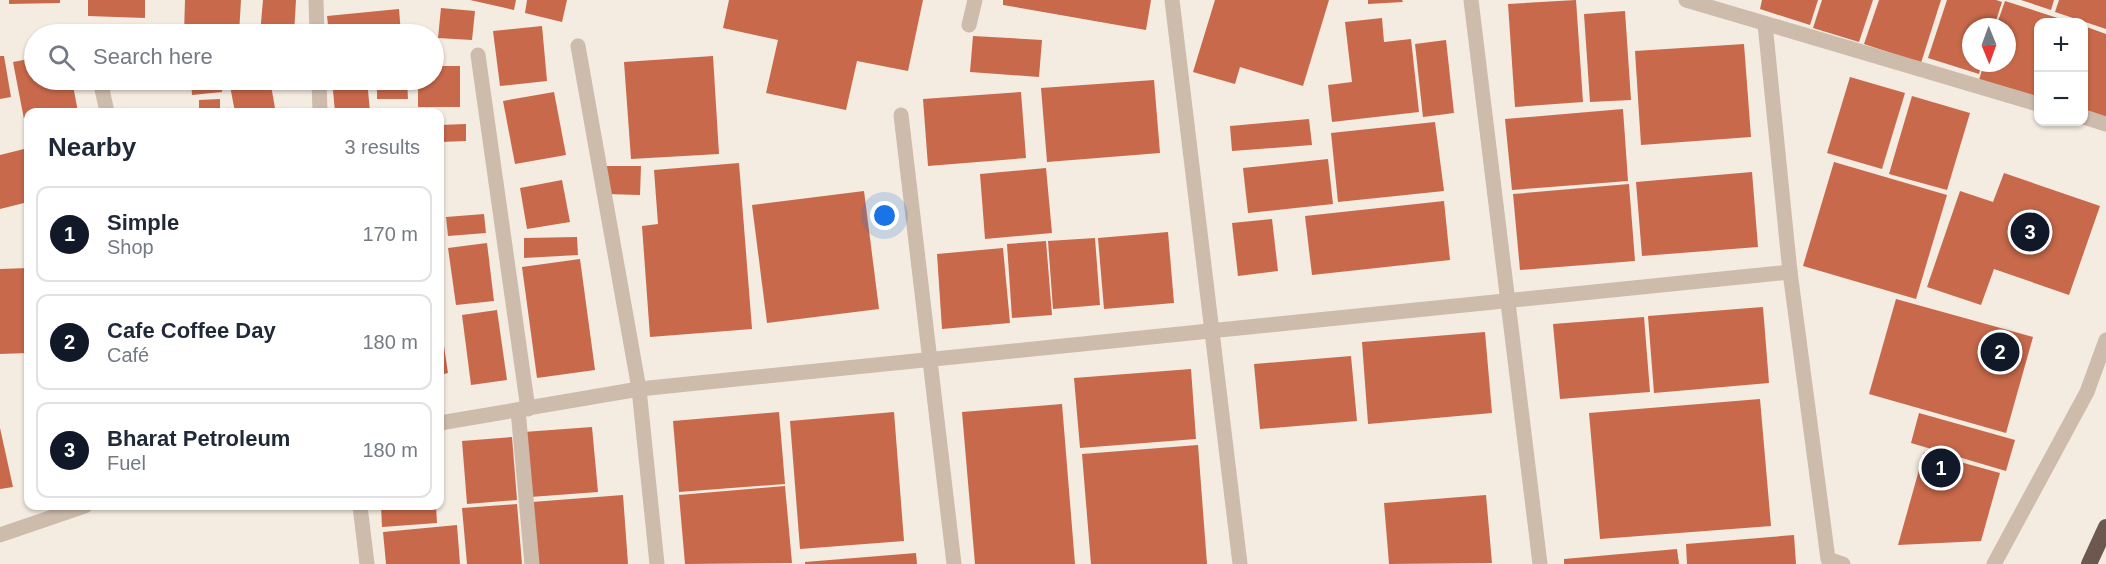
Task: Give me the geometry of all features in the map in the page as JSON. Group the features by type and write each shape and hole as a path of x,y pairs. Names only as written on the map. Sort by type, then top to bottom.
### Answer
{"highway":[{"path":"2089,564 2106,527"}],"street":[{"path":"316,0 317,24"},
{"path":"969,25 975,0"},
{"path":"1172,0 1240,564"},
{"path":"1471,0 1540,564"},
{"path":"1686,0 2034,103"},
{"path":"1765,24 1790,272 1828,559 1843,564"},
{"path":"578,46 639,389 657,564"},
{"path":"478,55 523,410 532,564"},
{"path":"102,90 106,108"},
{"path":"319,90 320,108"},
{"path":"901,115 954,564"},
{"path":"2088,118 2106,124"},
{"path":"444,422 639,389 1790,272"},
{"path":"1994,564 2087,392 2106,340"},
{"path":"0,535 73,510"},
{"path":"360,510 367,564"}],"building":[{"path":"9,0 60,0 60,3 9,4"},
{"path":"88,0 145,0 145,18 88,16"},
{"path":"185,0 241,0 240,24 184,24"},
{"path":"263,0 296,0 295,24 261,24"},
{"path":"470,0 516,0 514,10"},
{"path":"527,0 567,0 562,22 525,13"},
{"path":"729,0 923,0 908,71 857,61 846,110 766,93 778,40 723,28"},
{"path":"1003,0 1151,0 1146,30 1003,5"},
{"path":"1215,0 1329,0 1303,86 1240,67 1235,84 1193,72"},
{"path":"1368,0 1402,0 1403,2 1368,4"},
{"path":"1576,0 1583,102 1515,107 1508,4"},
{"path":"1762,0 1818,0 1810,25 1760,9"},
{"path":"1822,0 1873,0 1859,42 1813,28"},
{"path":"1879,0 1941,0 1921,63 1864,44"},
{"path":"1947,0 2002,2 1997,18 1962,18 1962,69 1928,58"},
{"path":"2021,0 2054,0 2051,10"},
{"path":"2059,0 2106,0 2106,29 2088,23 2088,18 2073,18 2055,12"},
{"path":"2005,1 2058,18 2034,18 2034,98 1979,80 1981,72 2016,72 2016,18 1999,18"},
{"path":"441,8 475,11 472,40 444,38 444,24 439,24"},
{"path":"399,9 400,24 328,24 327,16"},
{"path":"1625,11 1631,100 1590,102 1584,14"},
{"path":"1382,18 1384,42 1411,39 1419,112 1332,122 1328,85 1352,82 1345,22"},
{"path":"542,26 547,81 500,86 493,31"},
{"path":"2088,27 2106,34 2106,121 2088,115"},
{"path":"973,36 1042,40 1039,77 970,72"},
{"path":"1446,40 1454,113 1423,117 1415,44"},
{"path":"1744,44 1751,137 1641,145 1635,51"},
{"path":"0,56 4,56 11,97 0,99"},
{"path":"713,56 719,154 631,159 624,62"},
{"path":"24,60 24,90 74,90 77,108 24,108 24,119 13,62"},
{"path":"444,66 460,66 460,107 418,107 418,90 444,90"},
{"path":"1850,77 1905,93 1882,169 1827,153"},
{"path":"1154,80 1160,153 1047,162 1041,88"},
{"path":"192,90 222,90 222,92 192,95"},
{"path":"231,90 272,90 275,108 234,108"},
{"path":"333,90 368,90 370,108 335,108"},
{"path":"377,90 408,90 408,99 377,99"},
{"path":"554,92 566,155 515,164 503,101"},
{"path":"1021,92 1026,158 928,166 923,99"},
{"path":"1912,96 1970,113 1947,190 1889,174"},
{"path":"220,99 220,108 199,108 199,100"},
{"path":"1623,109 1628,181 1512,190 1505,119"},
{"path":"1309,119 1312,145 1232,151 1230,126"},
{"path":"1435,122 1444,191 1338,202 1331,133"},
{"path":"466,124 466,141 444,142 444,125"},
{"path":"24,149 24,203 0,209 0,155"},
{"path":"1328,159 1333,204 1248,213 1243,168"},
{"path":"1834,162 1947,195 1916,299 1803,266"},
{"path":"739,163 752,329 650,337 642,226 658,224 654,170"},
{"path":"606,166 641,166 640,195 606,194"},
{"path":"1046,168 1052,233 985,239 980,174"},
{"path":"1752,172 1758,247 1642,256 1636,182"},
{"path":"2004,173 2100,206 2069,295 1994,269 1981,305 1927,287 1960,191 1993,202"},
{"path":"562,180 570,222 527,229 520,188"},
{"path":"1629,184 1635,261 1520,270 1513,194"},
{"path":"864,191 879,309 767,323 752,205"},
{"path":"1444,201 1450,260 1312,275 1305,216"},
{"path":"484,214 486,233 448,236 446,217"},
{"path":"1272,219 1278,271 1238,276 1232,223"},
{"path":"1168,232 1174,303 1104,309 1098,238"},
{"path":"577,237 578,255 524,258 524,238"},
{"path":"1095,238 1100,305 1053,309 1048,241"},
{"path":"1046,241 1052,315 1012,318 1007,244"},
{"path":"487,243 494,301 456,305 448,248"},
{"path":"1003,248 1010,323 942,329 937,254"},
{"path":"580,259 595,370 537,378 522,267"},
{"path":"24,268 24,353 0,354 0,269"},
{"path":"1896,299 2033,337 2006,433 1869,394"},
{"path":"1763,307 1769,383 1654,393 1648,316"},
{"path":"497,310 507,380 471,385 462,315"},
{"path":"1644,317 1650,392 1560,399 1553,324"},
{"path":"1485,332 1492,413 1368,424 1362,342"},
{"path":"444,346 448,373 444,374"},
{"path":"1351,356 1357,421 1260,429 1254,364"},
{"path":"1191,369 1196,439 1080,448 1074,378"},
{"path":"1760,399 1771,526 1600,539 1589,413"},
{"path":"1062,404 1075,564 975,564 962,412"},
{"path":"779,412 785,484 679,492 673,421"},
{"path":"894,412 904,541 800,549 790,421"},
{"path":"1919,413 2015,440 2006,471 1911,443"},
{"path":"592,427 598,492 530,497 524,432"},
{"path":"0,428 13,487 0,489"},
{"path":"512,437 517,500 467,504 462,441"},
{"path":"1198,445 1207,564 1091,564 1082,454"},
{"path":"1924,452 2000,473 1981,541 1898,545"},
{"path":"785,486 792,563 685,564 679,495"},
{"path":"623,495 628,564 537,564 532,502"},
{"path":"1486,495 1492,563 1389,564 1384,503"},
{"path":"517,504 522,564 467,564 462,508"},
{"path":"381,510 436,510 437,523 382,527"},
{"path":"457,525 460,564 386,564 383,532"},
{"path":"1794,535 1796,564 1687,564 1686,544"},
{"path":"1677,549 1679,564 1564,564 1564,559"},
{"path":"916,553 917,564 805,564 805,562"}],"place":[{"name":"Bharat Petroleum","path":"2030,232"},
{"name":"Cafe Coffee Day","path":"2000,352"},
{"name":"Simple","path":"1941,468"}]}
